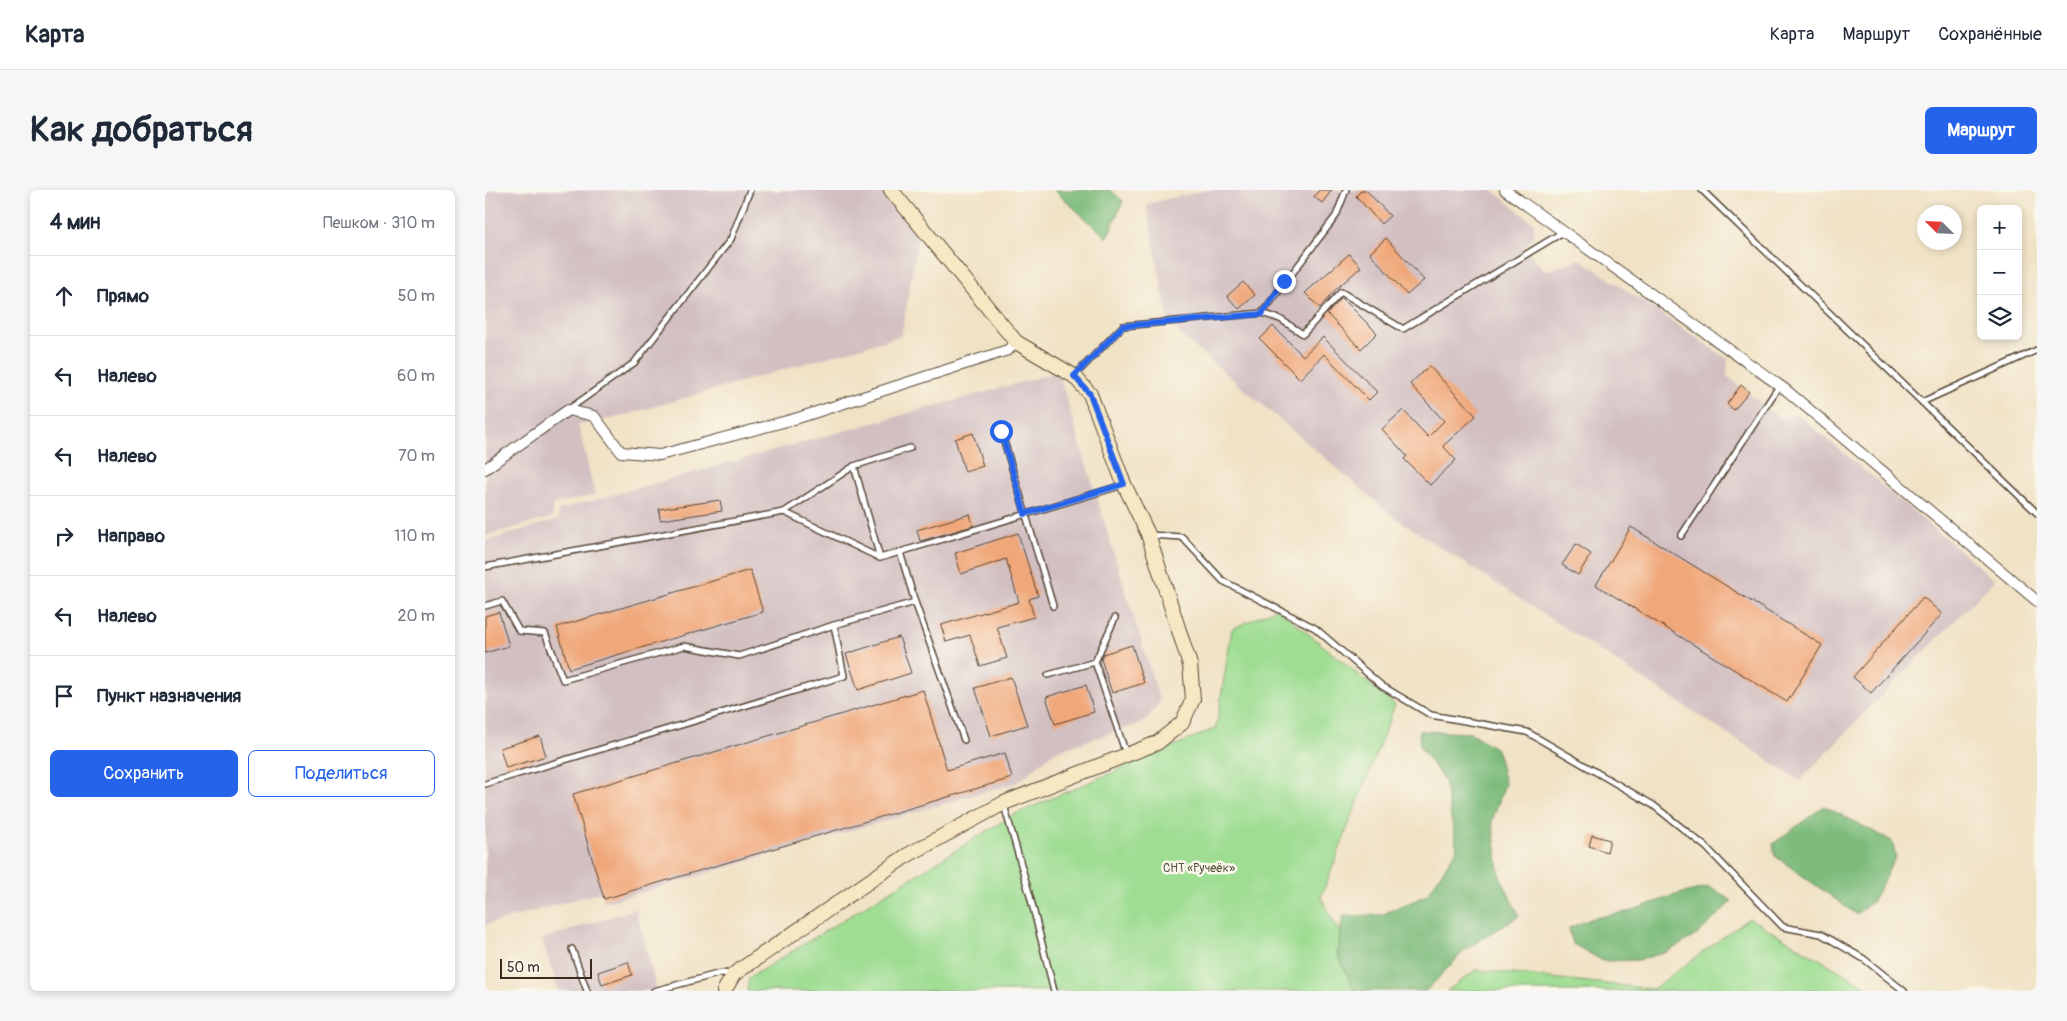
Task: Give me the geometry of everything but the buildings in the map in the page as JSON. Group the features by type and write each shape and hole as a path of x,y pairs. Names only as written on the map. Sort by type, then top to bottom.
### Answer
{"street":[{"path":"724,991 734,974 906,856 1004,803 1157,742 1182,723 1193,699 1190,665 1148,534 1124,484 1090,394 1074,376 1016,342 891,190"},
{"path":"1505,190 1779,386 2037,602"},
{"path":"485,469 568,410 594,416 621,452 659,455 798,418 1008,350 1016,342"}],"lane":[{"path":"568,410 634,363 731,238 750,190"},
{"path":"1262,314 1335,216 1346,190"},
{"path":"1702,190 2037,513"},
{"path":"1074,376 1123,326 1262,314 1280,319 1303,334 1341,292 1403,329 1563,232"},
{"path":"1922,402 2037,350"},
{"path":"1681,536 1779,386"},
{"path":"1001,431 1053,606"},
{"path":"485,567 784,512 854,466 909,448"},
{"path":"854,466 880,558"},
{"path":"784,512 880,558 1124,484"},
{"path":"1148,534 1182,536 1223,582 1315,628 1382,686 1431,715 1527,732 1653,805 1706,847 1783,928 1821,934 1865,959 1904,991"},
{"path":"900,552 915,602 964,740"},
{"path":"485,606 501,601 519,631 545,633 563,680 684,646 739,656 834,625 915,602"},
{"path":"1115,618 1095,662 1126,755"},
{"path":"485,784 844,676 834,625"},
{"path":"1048,675 1095,662"},
{"path":"1004,803 1031,896 1054,991"},
{"path":"572,949 587,991"},
{"path":"654,991 721,973 734,974"}],"shaded area":[{"path":"485,190 881,190 919,234 901,336 611,419 578,424 595,495 553,504 553,517 485,536"},
{"path":"1206,190 1492,190 1534,223 1534,236 1525,247 1545,271 1580,259 1728,359 1727,376 1779,418 1797,414 1995,580 1800,781 1394,517 1184,338 1168,318 1146,204"},
{"path":"1058,372 1160,702 1144,722 1054,752 1018,782 605,903 601,892 485,925 485,541 559,519 558,510"},
{"path":"636,909 657,991 559,991 542,939"}],"green space":[{"path":"1054,190 1110,190 1123,201 1107,238"},
{"name":"СНТ «Ручеёк»","path":"1277,608 1395,705 1321,897 1369,991 747,991 749,978 1013,815 1216,728 1232,629"},
{"path":"1419,731 1471,733 1497,749 1505,784 1492,821 1500,876 1519,916 1466,949 1426,991 1354,991 1337,953 1343,916 1381,915 1427,895 1457,849 1444,780 1420,747"},
{"path":"1824,806 1892,841 1896,856 1873,901 1856,914 1775,856 1773,844"},
{"path":"1709,887 1732,901 1698,934 1667,952 1638,960 1603,961 1573,944 1569,928 1593,918 1627,912 1675,895"},
{"path":"1749,918 1874,991 1447,991 1476,970 1653,989"}],"route":[{"path":"1001,431 1025,514 1124,484 1090,394 1074,376 1123,326 1262,314 1284,281"}]}
